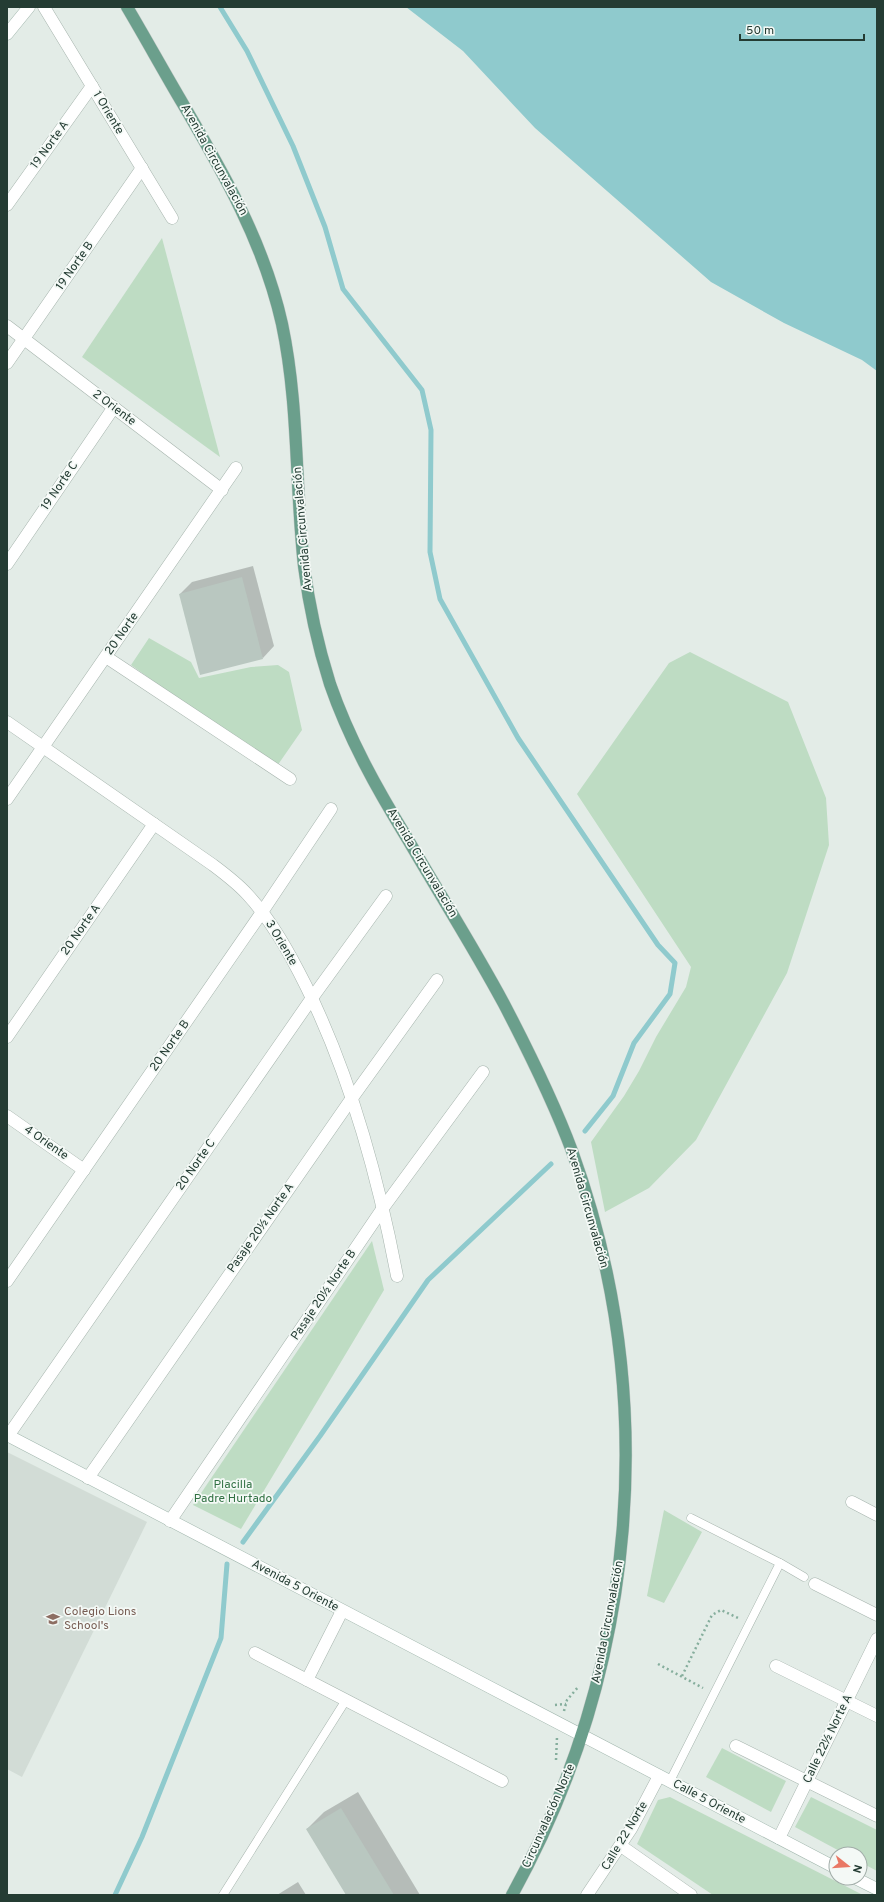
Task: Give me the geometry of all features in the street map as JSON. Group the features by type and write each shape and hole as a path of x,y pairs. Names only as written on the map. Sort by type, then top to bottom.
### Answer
{"main road":[{"name":"Avenida Circunvalación","path":"127,7 234,192 256,240 273,290 287,352 293,398 303,560 308,596 325,667 342,717 372,778 473,950 528,1051 558,1114 579,1173 595,1226 611,1296 620,1356 624,1411 626,1487 624,1528 615,1597 600,1670 582,1736"},
{"name":"Circunvalación Norte","path":"512,1895 546,1827 582,1736"}],"street":[{"path":"7,34 28,7"},
{"name":"1 Oriente","path":"44,7 172,218"},
{"name":"19 Norte A","path":"7,205 92,86"},
{"name":"19 Norte B","path":"7,363 142,168"},
{"name":"2 Oriente","path":"7,326 222,490"},
{"name":"19 Norte C","path":"7,564 114,407"},
{"name":"20 Norte","path":"7,799 236,468"},
{"path":"106,657 290,779"},
{"name":"3 Oriente","path":"7,722 231,879 262,912 295,965 326,1027 352,1098 374,1170 397,1276"},
{"name":"20 Norte B","path":"7,1281 262,912 331,809"},
{"name":"20 Norte A","path":"7,1037 154,824"},
{"name":"20 Norte C","path":"8,1436 312,998 386,896"},
{"name":"Pasaje 20½ Norte A","path":"88,1478 352,1098 437,980"},
{"name":"Pasaje 20½ Norte B","path":"170,1521 383,1208 483,1072"},
{"name":"4 Oriente","path":"7,1116 84,1170"},
{"name":"Avenida 5 Oriente","path":"8,1436 582,1736"},
{"path":"852,1502 877,1515"},
{"path":"815,1584 877,1615"},
{"path":"307,1680 342,1611"},
{"name":"Calle 22½ Norte A","path":"779,1838 877,1639"},
{"path":"255,1653 502,1781"},
{"path":"776,1666 877,1716"},
{"name":"Calle 5 Oriente","path":"582,1736 828,1864"},
{"path":"736,1746 877,1816"},
{"name":"Calle 22 Norte","path":"587,1895 621,1846 659,1776"},
{"path":"621,1846 691,1895"},
{"path":"868,1884 877,1889"}],"lane":[{"path":"691,1518 804,1576"},
{"path":"670,1781 780,1563"},
{"path":"223,1895 346,1700"}],"path":[{"path":"682,1676 712,1615 721,1610 750,1624"},
{"path":"658,1664 714,1693"},
{"path":"556,1762 556,1743 560,1724 568,1700 584,1680"}],"shaded area":[{"name":"Colegio Lions School's","path":"7,1452 147,1522 22,1777 7,1769"}],"green space":[{"path":"162,238 220,457 82,357"},
{"path":"149,638 191,662 199,678 251,667 278,665 289,672 302,730 275,769 131,665"},
{"path":"690,652 788,702 826,798 829,845 787,973 696,1140 649,1188 605,1212 591,1142 624,1096 639,1071 656,1037 686,987 691,967 577,794 669,663"},
{"name":"Placilla Padre Hurtado","path":"372,1241 384,1290 241,1529 193,1505"},
{"path":"664,1510 702,1532 664,1603 647,1596"},
{"path":"722,1748 786,1781 771,1812 706,1777"},
{"path":"670,1797 828,1877 828,1886 845,1886 863,1895 713,1895 637,1844 658,1800"},
{"path":"811,1797 877,1830 877,1871 868,1866 868,1846 830,1846 795,1827"}],"water":[{"path":"406,7 877,7 877,371 862,360 784,323 711,282 535,128 463,51"}],"building":[{"path":"242,577 263,659 200,675 179,594"},
{"path":"341,1808 394,1895 346,1895 306,1829"}],"waterway":[{"path":"220,7 247,51 293,146 325,227 343,289 422,390 431,430 430,552 440,599 518,738 658,945 675,963 670,994 634,1043 613,1096 585,1131"},
{"path":"243,1542 320,1436 428,1280 551,1164"},
{"path":"115,1895 142,1837 221,1638 227,1564"}],"place":[{"name":"Colegio Lions School's","path":"53,1619"}]}
